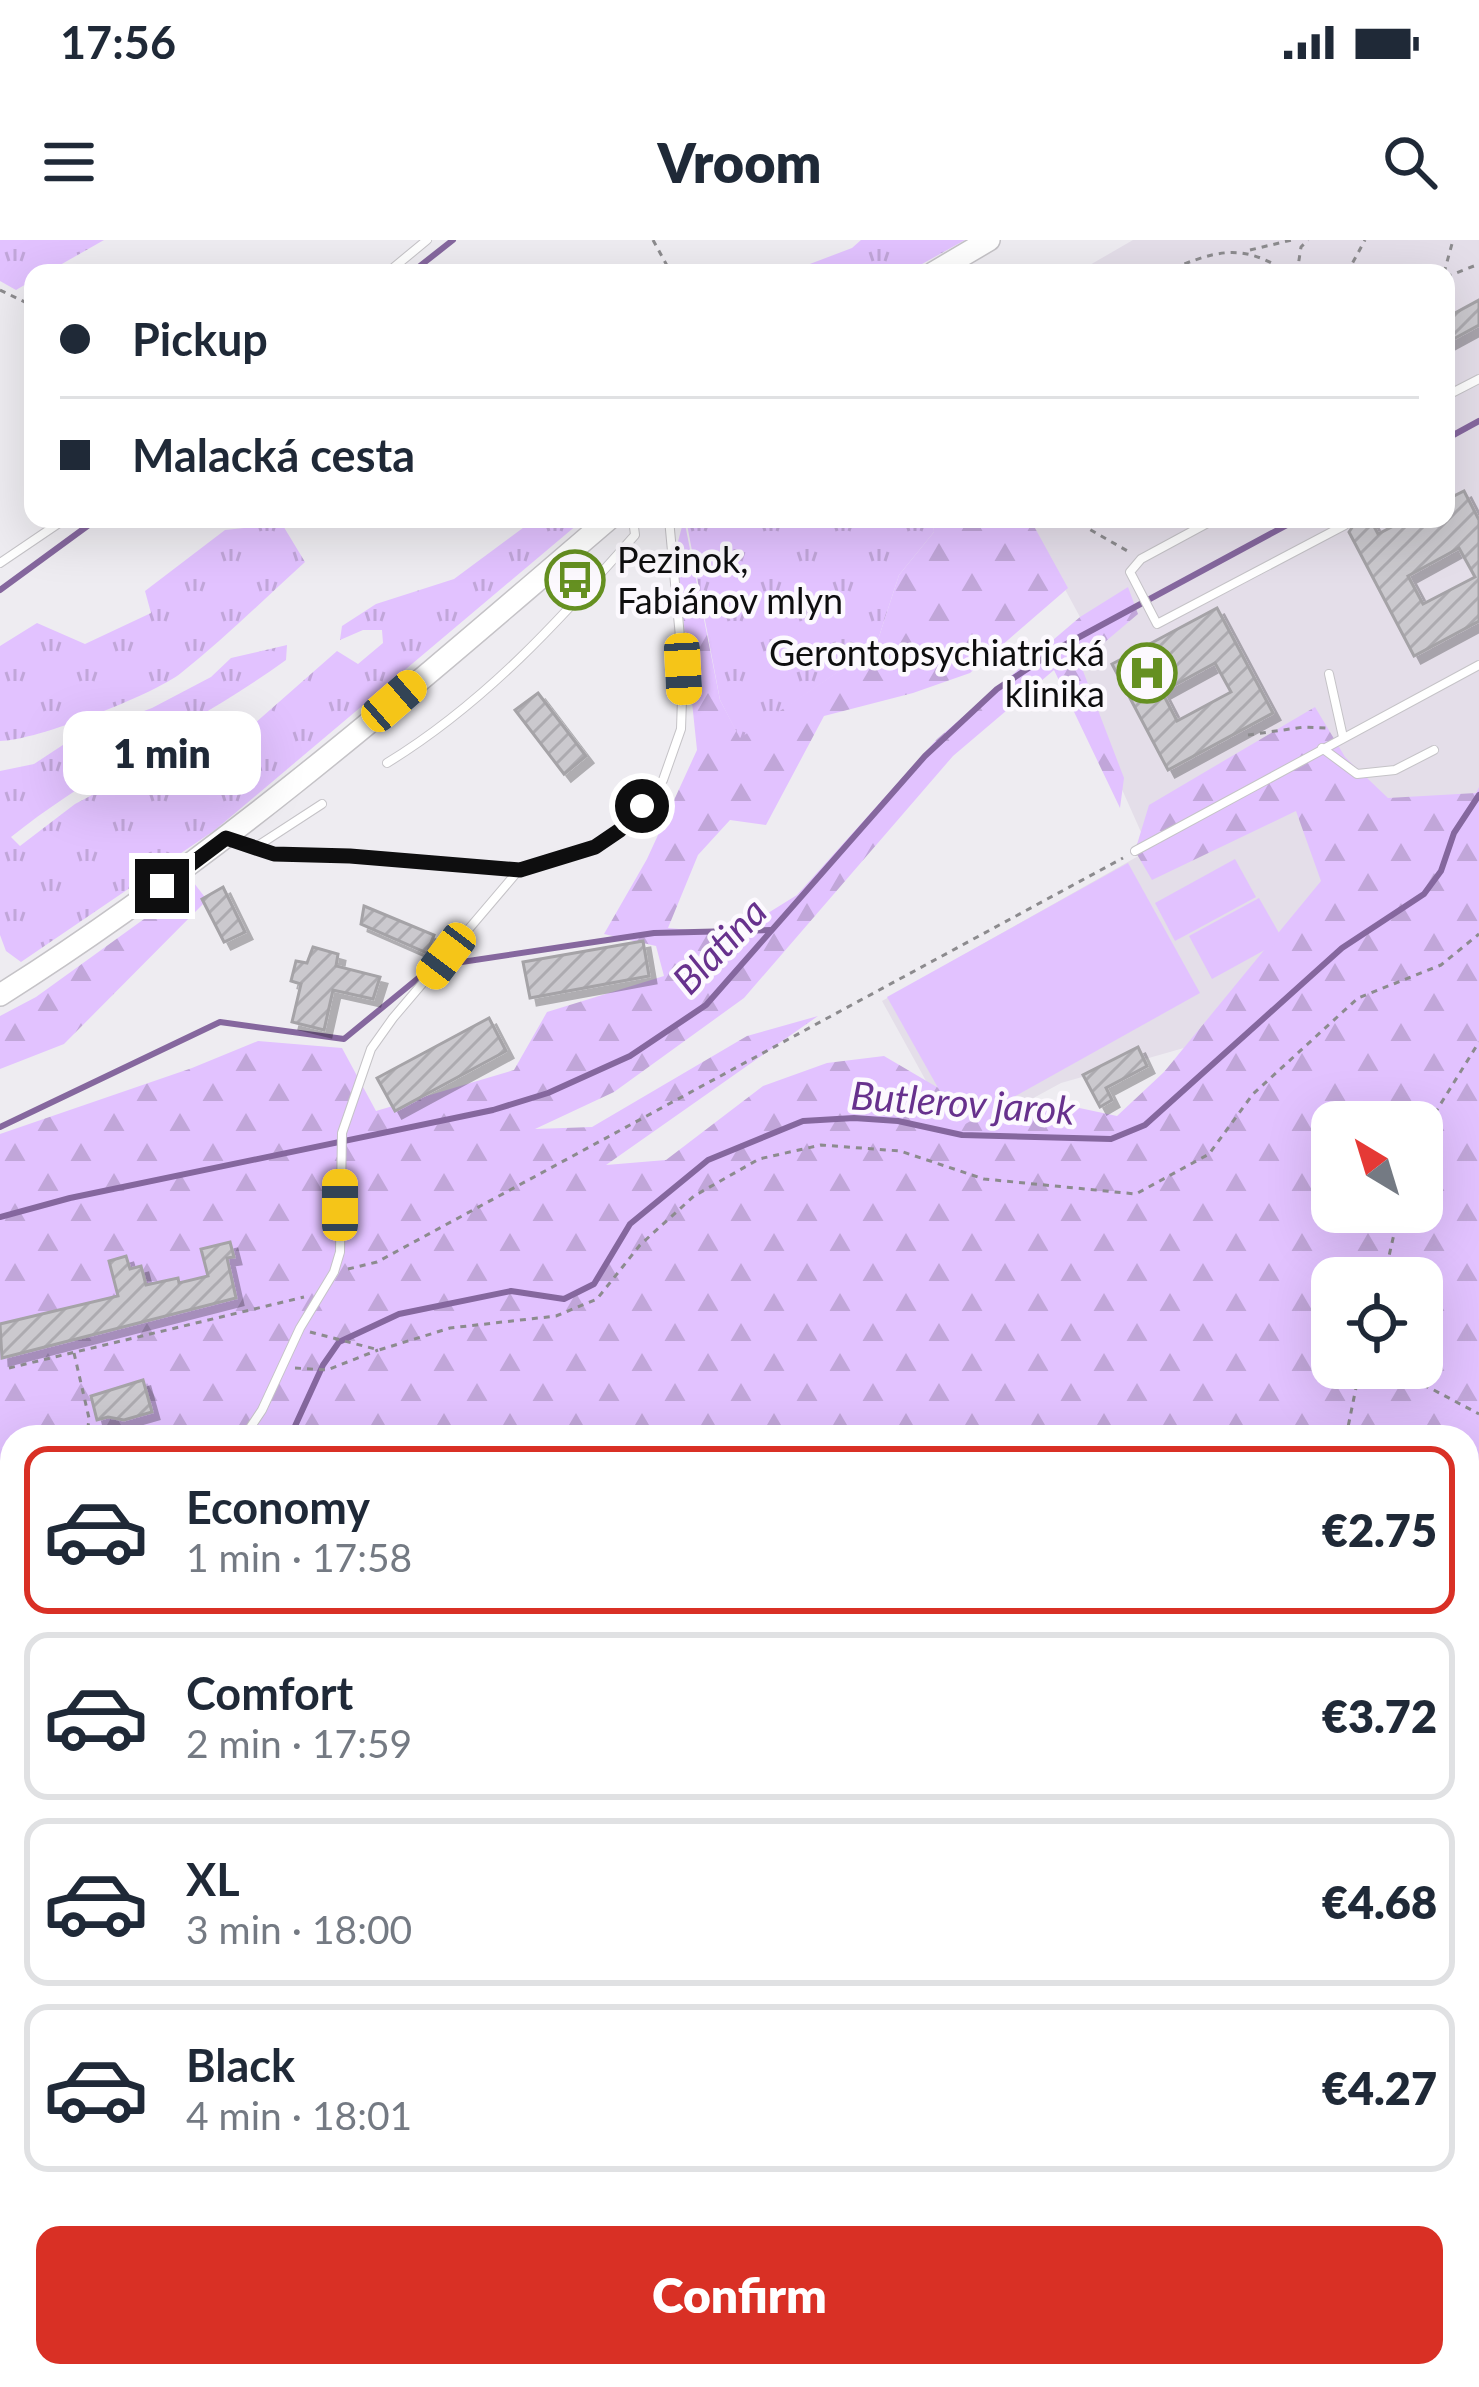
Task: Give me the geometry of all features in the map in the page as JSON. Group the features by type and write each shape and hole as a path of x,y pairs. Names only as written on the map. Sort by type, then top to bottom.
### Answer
{"main road":[{"path":"948,264 989,240"},
{"path":"0,995 130,910 226,838 368,725 598,528"}],"lane":[{"path":"398,264 428,240"},
{"path":"0,563 52,528"},
{"path":"387,764 487,691 557,623 635,535 634,528"},
{"path":"226,838 274,854 520,870 609,839 663,780 674,756 685,702 670,528"},
{"path":"1198,528 1141,559 1130,572 1156,624 1339,528"},
{"path":"1135,851 1342,733 1479,665"},
{"path":"1329,674 1342,733"},
{"path":"1322,748 1357,774 1395,770 1434,750"},
{"path":"255,848 322,804"},
{"path":"252,1425 334,1272 340,1252 342,1133 365,1064 381,1033 520,870"}],"path":[{"path":"1188,264 1292,240"},
{"path":"1243,251 1261,254 1275,264"},
{"path":"1089,528 1141,559"},
{"path":"1248,735 1304,727 1342,733"},
{"path":"334,1272 377,1262 1135,851"},
{"path":"282,1367 327,1370 450,1328 556,1316 597,1299 640,1245 694,1196 759,1159 821,1145 900,1151 983,1179 1136,1194 1209,1154 1253,1094 1358,998 1441,965 1479,934"},
{"path":"1442,1101 1479,1042"},
{"path":"8,1367 323,1293"},
{"path":"300,1328 344,1344 379,1350"},
{"path":"73,1352 88,1425"},
{"path":"1348,1425 1356,1389"},
{"path":"1432,1389 1479,1414"}],"shaded area":[{"path":"1133,240 1479,240 1479,877 1254,1028 1061,1083 958,1139 882,1001 1149,850 1059,648 1084,634 1080,617 1032,528 1455,528 1455,264 1092,264"}],"green space":[{"path":"0,240 104,240 62,264 24,264 24,285 16,290 0,281"},
{"path":"861,240 965,240 922,264 810,264"},
{"path":"284,528 305,562 167,682 93,715 0,741 0,646 37,623 85,644 151,613 145,591 225,530"},
{"path":"523,528 573,528 215,830 21,962 6,951 0,935 0,771 34,764 75,737 152,708 211,677 231,658 287,645 286,660 44,812 11,837 20,846 75,804 161,759 175,742 227,727 245,732 337,651 358,664 383,643 382,630 363,630 340,640 342,626 376,604 454,579"},
{"path":"682,528 686,528 720,700 740,738 876,646 899,575 934,528 1035,528 1068,588 970,673 824,716 766,825 730,820 698,855 668,928 734,934 797,895 937,739 1080,617 1128,587 1138,614 1080,663 1124,778 1120,808 1054,670 953,756 744,998 614,1092 535,1129 592,1127 747,1036 818,1016 606,1165 666,1160 763,1086 827,1063 884,1056 964,1103 1056,1103 1117,1116 1164,1072 1321,881 1296,811 1152,880 1135,851 1149,805 1315,707 1345,757 1388,798 1476,793 1479,787 1479,1425 0,1425 0,1134 258,1041 342,1048 376,1111 514,1070 547,1012 664,976 656,946 604,934 647,859 697,750 676,549"},
{"path":"688,528 934,528 899,575 876,646 740,739 720,700"},
{"path":"1235,859 1256,897 1175,941 1155,903"},
{"path":"1128,863 1200,993 960,1127 887,997"},
{"path":"194,883 207,900 64,1044 0,1069 0,1016 36,997"},
{"path":"1259,898 1283,940 1212,979 1189,936"}],"building":[{"path":"1479,300 1479,325 1455,338 1455,313"},
{"path":"1464,491 1479,520 1479,621 1414,656 1349,532 1375,528 1378,534 1390,528 1455,528 1455,496","holes":["1459,548 1475,577 1423,604 1408,576"]},
{"path":"1217,608 1273,713 1168,770 1112,664","holes":["1215,663 1231,692 1177,721 1162,692"]},
{"path":"538,693 586,756 564,774 515,710"},
{"path":"223,887 245,932 224,942 202,899"},
{"path":"364,906 434,935 427,953 361,924"},
{"path":"643,941 649,976 530,998 523,962"},
{"path":"313,947 338,954 336,966 380,977 373,999 333,990 324,1030 292,1022 301,984 291,981 296,961 307,963"},
{"path":"489,1018 506,1051 395,1111 377,1078"},
{"path":"1138,1047 1147,1066 1106,1088 1112,1100 1100,1107 1083,1075"},
{"path":"230,1242 234,1257 227,1258 236,1298 2,1358 0,1324 118,1296 109,1261 126,1256 130,1269 141,1266 146,1285 178,1278 179,1283 208,1276 201,1249"},
{"path":"143,1380 152,1412 124,1420 97,1420 91,1396"}],"waterway":[{"path":"422,264 453,240"},
{"name":"Blatina","path":"1455,434 1479,421"},
{"path":"0,590 85,528"},
{"name":"Blatina","path":"0,1217 70,1198 493,1110 548,1093 630,1056 706,1005 925,756 997,689 1059,648 1281,528"},
{"name":"Butlerov jarok","path":"296,1425 339,1342 399,1314 511,1291 564,1299 594,1284 630,1224 708,1160 803,1121 854,1118 898,1121 962,1135 1111,1139 1145,1125 1342,948 1424,894 1441,871 1454,833 1479,795"},
{"path":"455,963 654,933 771,930"},
{"path":"0,1127 220,1022 344,1039 422,975"}],"place":[{"name":"Pezinok, Fabiánov mlyn","path":"575,580"},
{"name":"Gerontopsychiatrická klinika","path":"1147,673"}],"route":[{"path":"162,886 226,838 274,854 520,870 595,847 620,830 642,806"}]}
